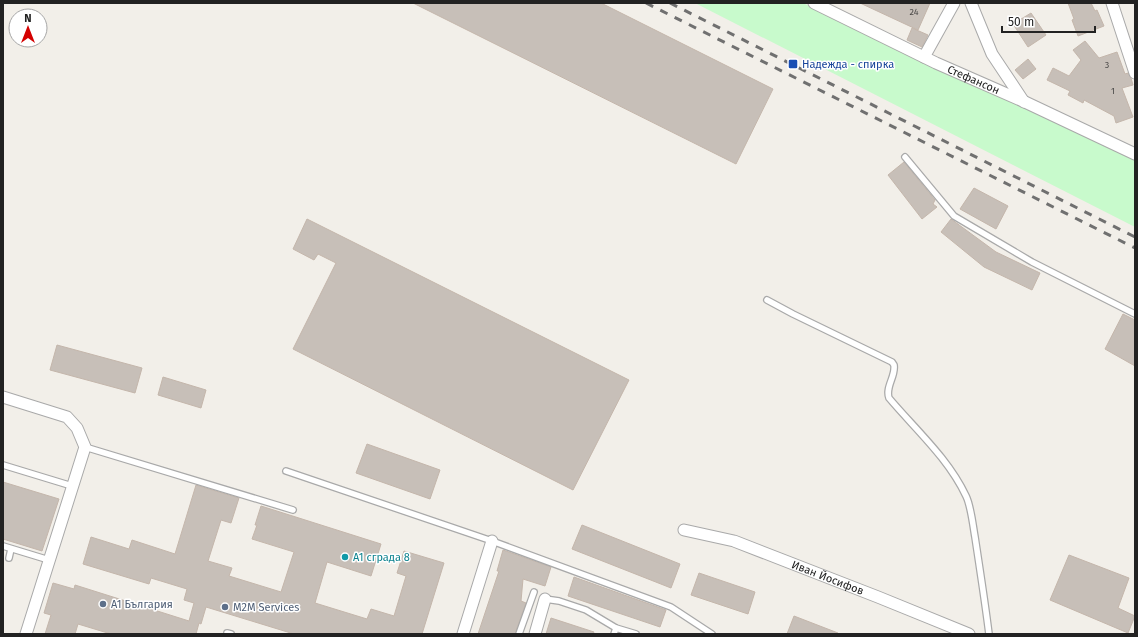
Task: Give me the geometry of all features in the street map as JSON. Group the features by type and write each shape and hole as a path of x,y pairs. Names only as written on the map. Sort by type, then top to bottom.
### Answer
{"street":[{"name":"Стефансон","path":"814,3 924,57 1025,102 1135,154"},
{"path":"924,57 954,3"},
{"path":"971,3 992,54 1025,102"},
{"path":"1112,3 1135,73"},
{"path":"3,397 67,417 77,428 84,447 26,634"},
{"name":"Иван Йосифов","path":"684,530 734,541 969,634"},
{"path":"463,634 492,541"},
{"path":"535,634 545,599"}],"lane":[{"path":"905,156 954,216 1032,262 1135,314"},
{"path":"767,300 894,364 894,373 887,394 889,398 938,452 956,477 967,497 982,581 989,634"},
{"path":"84,447 292,510"},
{"path":"3,465 72,486"},
{"path":"286,471 492,541 671,607 712,634"},
{"path":"3,546 49,560"},
{"path":"9,558 11,549"},
{"path":"519,634 534,592"},
{"path":"545,599 559,601 586,610 616,628 636,634"},
{"path":"614,634 616,628"},
{"path":"227,634 231,634"}],"green space":[{"path":"695,3 803,3 894,47 1135,157 1135,227"}],"building":[{"path":"413,3 601,3 773,89 736,164"},
{"path":"860,3 930,3 918,30"},
{"path":"1068,3 1091,3 1095,11 1097,10 1104,26 1078,36"},
{"path":"1031,13 1046,35 1028,47 1013,24"},
{"path":"912,28 928,35 922,47 907,40"},
{"path":"1085,41 1099,58 1117,52 1125,74 1128,73 1133,85 1122,88 1133,117 1116,123 1114,116 1084,100 1083,103 1068,95 1070,91 1047,80 1053,68 1069,76 1081,60 1073,50"},
{"path":"1028,59 1036,69 1023,79 1015,70"},
{"path":"904,162 935,200 933,204 937,207 922,219 888,175"},
{"path":"974,188 1008,206 996,229 960,209"},
{"path":"307,219 629,380 573,490 293,349 336,263 318,254 314,260 293,249"},
{"path":"951,219 996,252 1040,273 1032,290 984,267 941,232"},
{"path":"1123,314 1135,320 1135,366 1105,349"},
{"path":"57,345 142,368 135,393 50,370"},
{"path":"163,377 206,390 201,408 158,395"},
{"path":"367,444 440,470 430,499 356,473"},
{"path":"3,482 59,499 42,551 3,539"},
{"name":"А1 сграда 8","path":"196,485 239,498 231,523 221,520 208,561 232,568 229,576 281,592 294,552 252,539 261,506 381,544 371,576 327,562 315,603 367,619 371,609 394,616 406,576 397,573 404,551 444,563 422,634 294,634 206,607 201,624 199,623 196,634 111,634 78,624 75,634 45,634 51,615 44,613 53,583 74,589 75,585 189,621 194,603 184,600 187,589 151,578 149,584 83,564 91,537 129,549 132,540 175,554"},
{"path":"582,525 680,564 671,588 572,549"},
{"path":"503,550 551,567 545,586 523,579 521,601 526,603 515,634 478,634 499,571 497,571"},
{"path":"1069,555 1129,578 1118,608 1135,616 1128,633 1050,600"},
{"path":"699,573 755,592 748,614 691,595"},
{"path":"574,577 666,610 660,627 568,596"},
{"path":"794,616 838,633 787,634"},
{"path":"551,618 594,632 593,634 546,634"}],"railway":[{"path":"646,3 1135,248"},
{"path":"670,3 1135,237"}],"place":[{"name":"Надежда - спирка","path":"793,64"},
{"name":"А1 сграда 8","path":"345,557"},
{"name":"А1 България","path":"103,604"},
{"name":"M2M Services","path":"225,607"}]}
